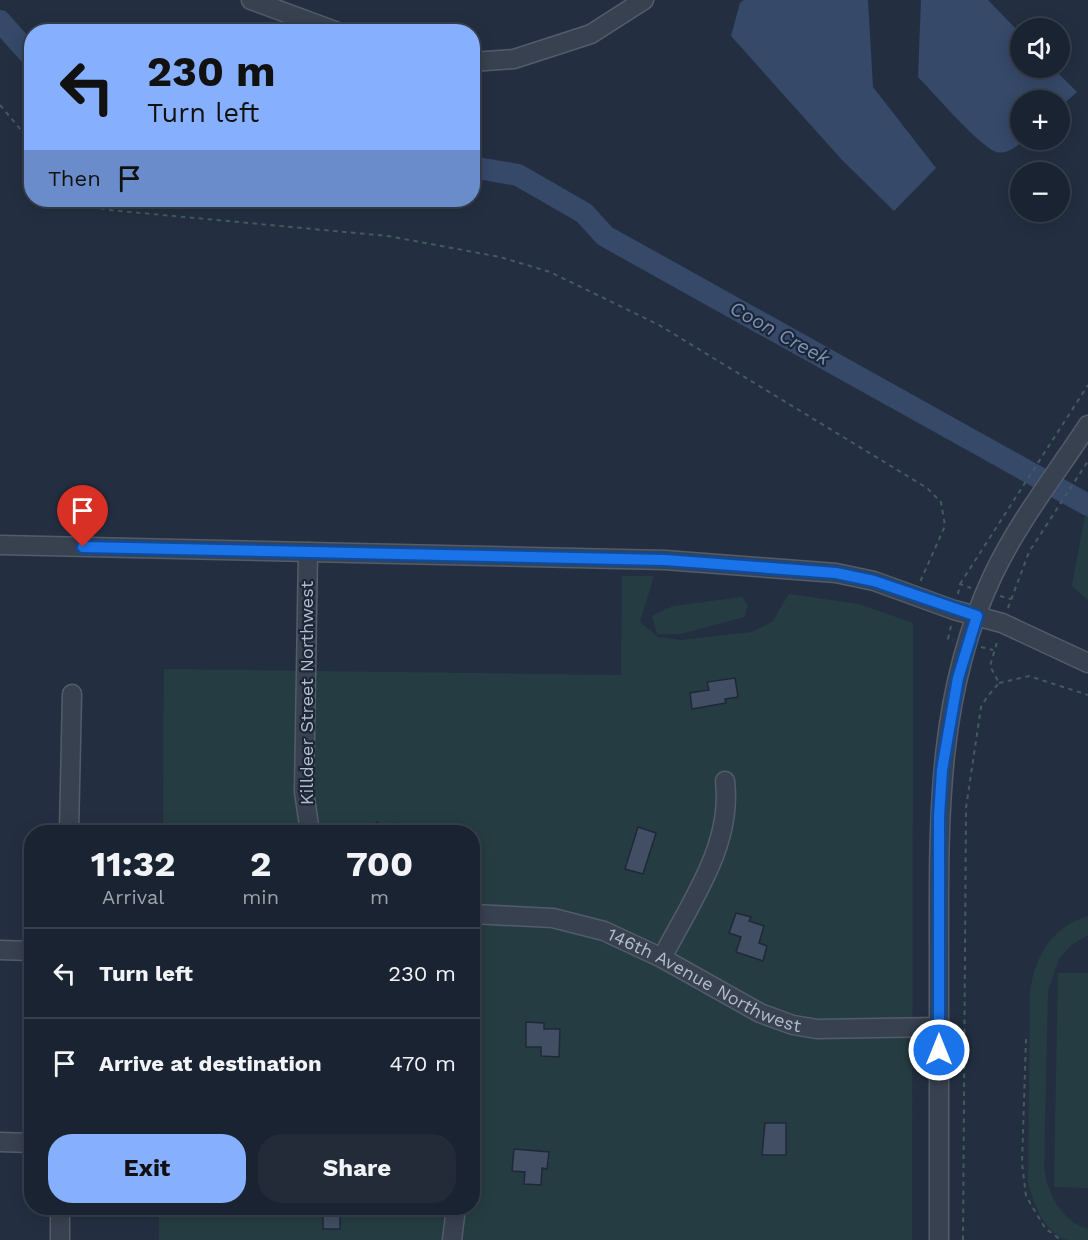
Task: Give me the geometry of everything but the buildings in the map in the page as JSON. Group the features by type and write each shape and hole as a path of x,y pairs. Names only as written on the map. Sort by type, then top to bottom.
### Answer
{"street":[{"path":"251,0 316,24"},
{"path":"480,61 514,59 591,34 644,0"},
{"path":"939,1240 939,816 942,770 958,678 977,616 993,575 1030,511 1088,425"},
{"path":"0,545 665,560 836,573 874,581 1002,623 1088,663"},
{"name":"Killdeer Street Northwest","path":"308,552 304,792 309,825"},
{"path":"69,825 72,694"},
{"path":"662,958 723,833 728,802 725,780"},
{"name":"146th Avenue Northwest","path":"480,914 553,918 604,931 662,958 760,1013 793,1025 817,1029 939,1027"},
{"path":"0,950 24,951"},
{"path":"0,1142 24,1143"},
{"path":"60,1215 60,1240"},
{"path":"452,1240 455,1215"}],"path":[{"path":"0,105 24,134"},
{"path":"96,207 388,236 500,257 550,272 658,325 927,488 941,502 945,526 914,595"},
{"path":"960,584 1088,386"},
{"path":"1011,599 1029,552 1088,461"},
{"path":"996,676 999,683"},
{"path":"963,1240 966,808 981,708 999,683 1029,676 1088,695"},
{"path":"1026,1039 1022,1163 1026,1196 1045,1228 1061,1240"}],"green space":[{"path":"1088,505 1088,600 1072,586"},
{"path":"622,576 654,576 640,622 658,637 681,640 752,632 772,622 789,594 859,604 913,623 912,1240 159,1240 159,1215 480,1215 480,825 163,825 164,669 621,675"},
{"path":"742,597 748,606 744,617 681,634 657,634 652,616 673,606"},
{"path":"1088,916 1088,935 1070,946 1059,959 1048,990 1044,1168 1057,1205 1070,1220 1088,1229 1088,1240 1068,1240 1053,1232 1041,1217 1028,1182 1030,994 1035,968 1047,946 1064,927"},
{"path":"1058,973 1088,973 1088,1188 1054,1187"}],"water":[{"path":"744,0 868,0 873,87 936,168 894,211 842,160 731,36 740,3"},
{"path":"921,0 988,0 1010,23 1010,78 1063,78 1077,92 1070,98 1070,90 1010,90 1010,150 1000,153 978,140 918,77"}],"waterway":[{"name":"Coon Creek","path":"0,21 24,48"},
{"name":"Coon Creek","path":"480,168 518,175 584,213 605,236 1088,505"}],"route":[{"path":"83,547 665,560 836,573 874,581 977,616 949,717 942,770 939,816 939,1050"}]}
